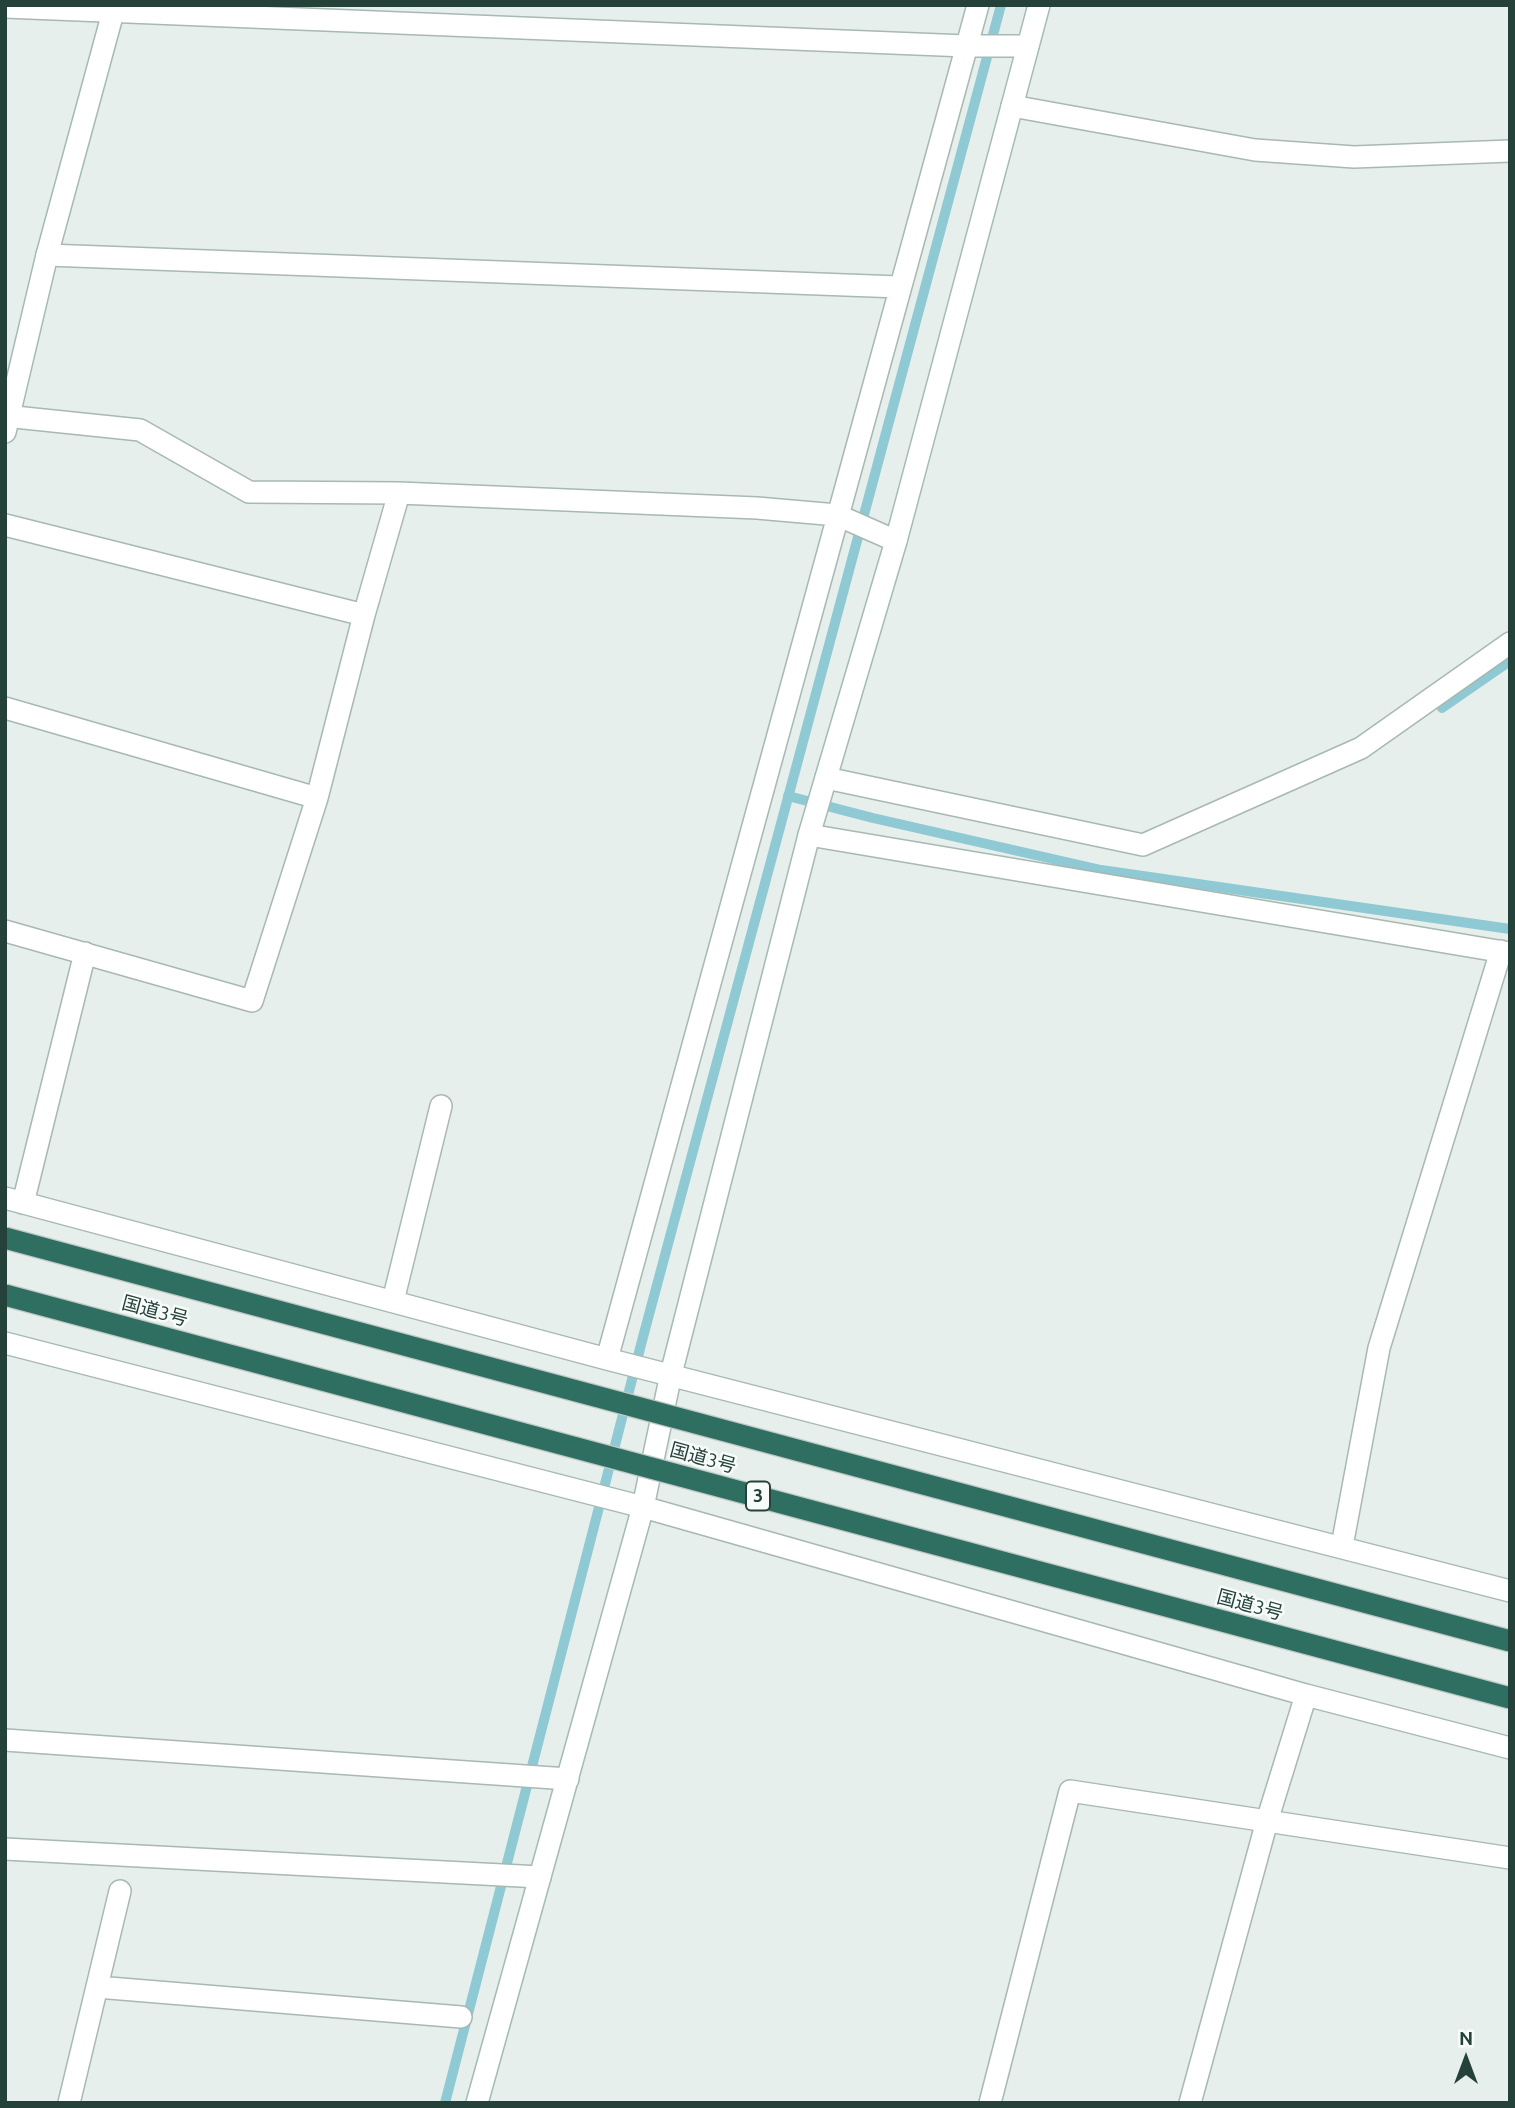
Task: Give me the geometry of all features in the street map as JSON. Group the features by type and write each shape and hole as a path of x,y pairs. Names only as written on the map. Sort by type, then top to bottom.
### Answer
{"highway":[{"name":"国道3号","path":"5,1238 1510,1641"},
{"name":"国道3号","path":"5,1294 1510,1698"}],"street":[{"path":"607,1359 978,5"},
{"path":"477,2103 643,1507 671,1374 809,835 895,541 1039,5"},
{"path":"5,7 115,8 966,46 1028,46"},
{"path":"115,8 47,256 7,422 140,430 249,492 398,493 757,508 837,515 895,541"},
{"path":"1012,106 1255,150 1354,157 1510,151"},
{"path":"47,256 899,286"},
{"path":"5,931 252,1001 317,798 398,493"},
{"path":"5,525 364,615"},
{"path":"826,778 1143,845 1361,748 1510,643"},
{"path":"5,708 317,798"},
{"path":"809,835 1505,952 1378,1348 1342,1546"},
{"path":"85,953 14,1201 607,1359 1510,1591"},
{"path":"393,1301 441,1106"},
{"path":"5,1343 643,1507 1306,1695 1510,1748"},
{"path":"1190,2103 1267,1821 1306,1695"},
{"path":"5,1740 568,1779"},
{"path":"990,2103 1070,1791 1510,1858"},
{"path":"5,1849 540,1877"},
{"path":"69,2103 120,1891"},
{"path":"97,1987 461,2017"}],"waterway":[{"path":"445,2103 643,1337 1001,5"},
{"path":"1442,708 1510,661"},
{"path":"788,796 1101,870 1510,929"}]}
